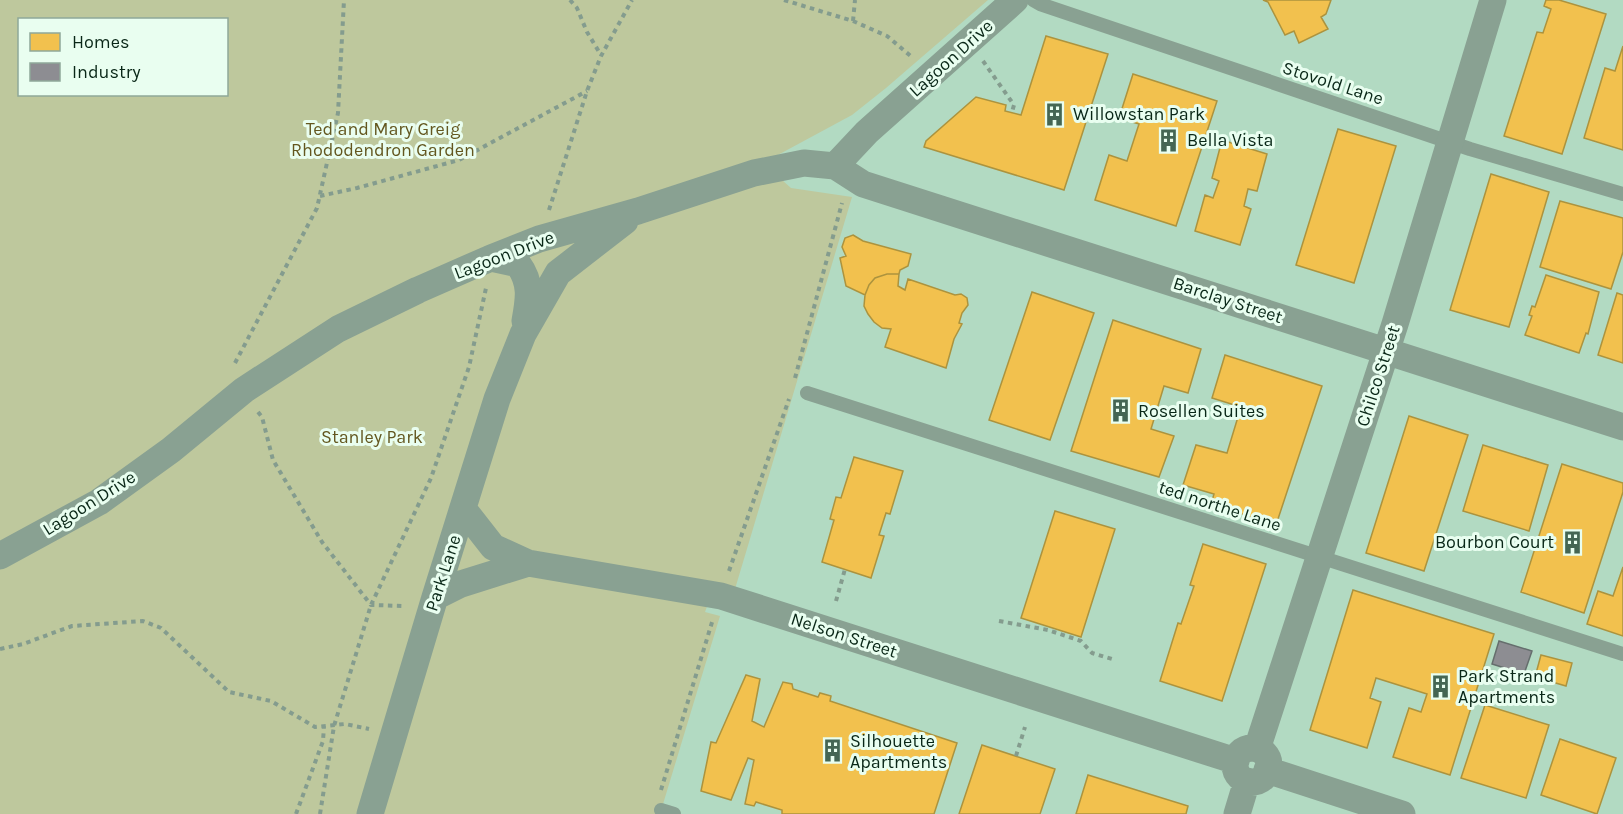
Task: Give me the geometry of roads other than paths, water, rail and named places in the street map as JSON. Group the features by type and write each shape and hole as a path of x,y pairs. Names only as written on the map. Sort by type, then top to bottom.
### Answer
{"street":[{"name":"Lagoon Drive","path":"0,556 99,502 171,450 244,390 338,329 418,290 489,268 539,239 639,211 753,173 804,163 835,166 867,132 1015,0"},
{"name":"Chilco Street","path":"1237,814 1386,351 1493,0"},
{"name":"Barclay Street","path":"835,166 863,184 1623,427"},
{"name":"Park Lane","path":"370,814 394,734 425,602 464,510 497,399 523,334 558,273 639,211"},
{"name":"Park Lane","path":"489,268 518,264 526,275 530,294 523,334"},
{"name":"Nelson Street","path":"464,510 493,547 528,563 721,596 1402,814"},
{"path":"425,602 461,584 528,563"}],"lane":[{"name":"Stovold Lane","path":"1033,0 1451,141 1623,194"},
{"name":"ted northe Lane","path":"807,393 1623,654"}],"place":[{"name":"Willowstan Park","path":"1055,114"},
{"name":"Bella Vista","path":"1169,140"},
{"name":"Rosellen Suites","path":"1120,411"},
{"name":"Bourbon Court","path":"1572,542"},
{"name":"Park Strand Apartments","path":"1440,686"},
{"name":"Silhouette Apartments","path":"832,751"}],"park label":[{"name":"Ted and Mary Greig Rhododendron Garden","path":"383,139"},
{"name":"Stanley Park","path":"372,437"}]}
